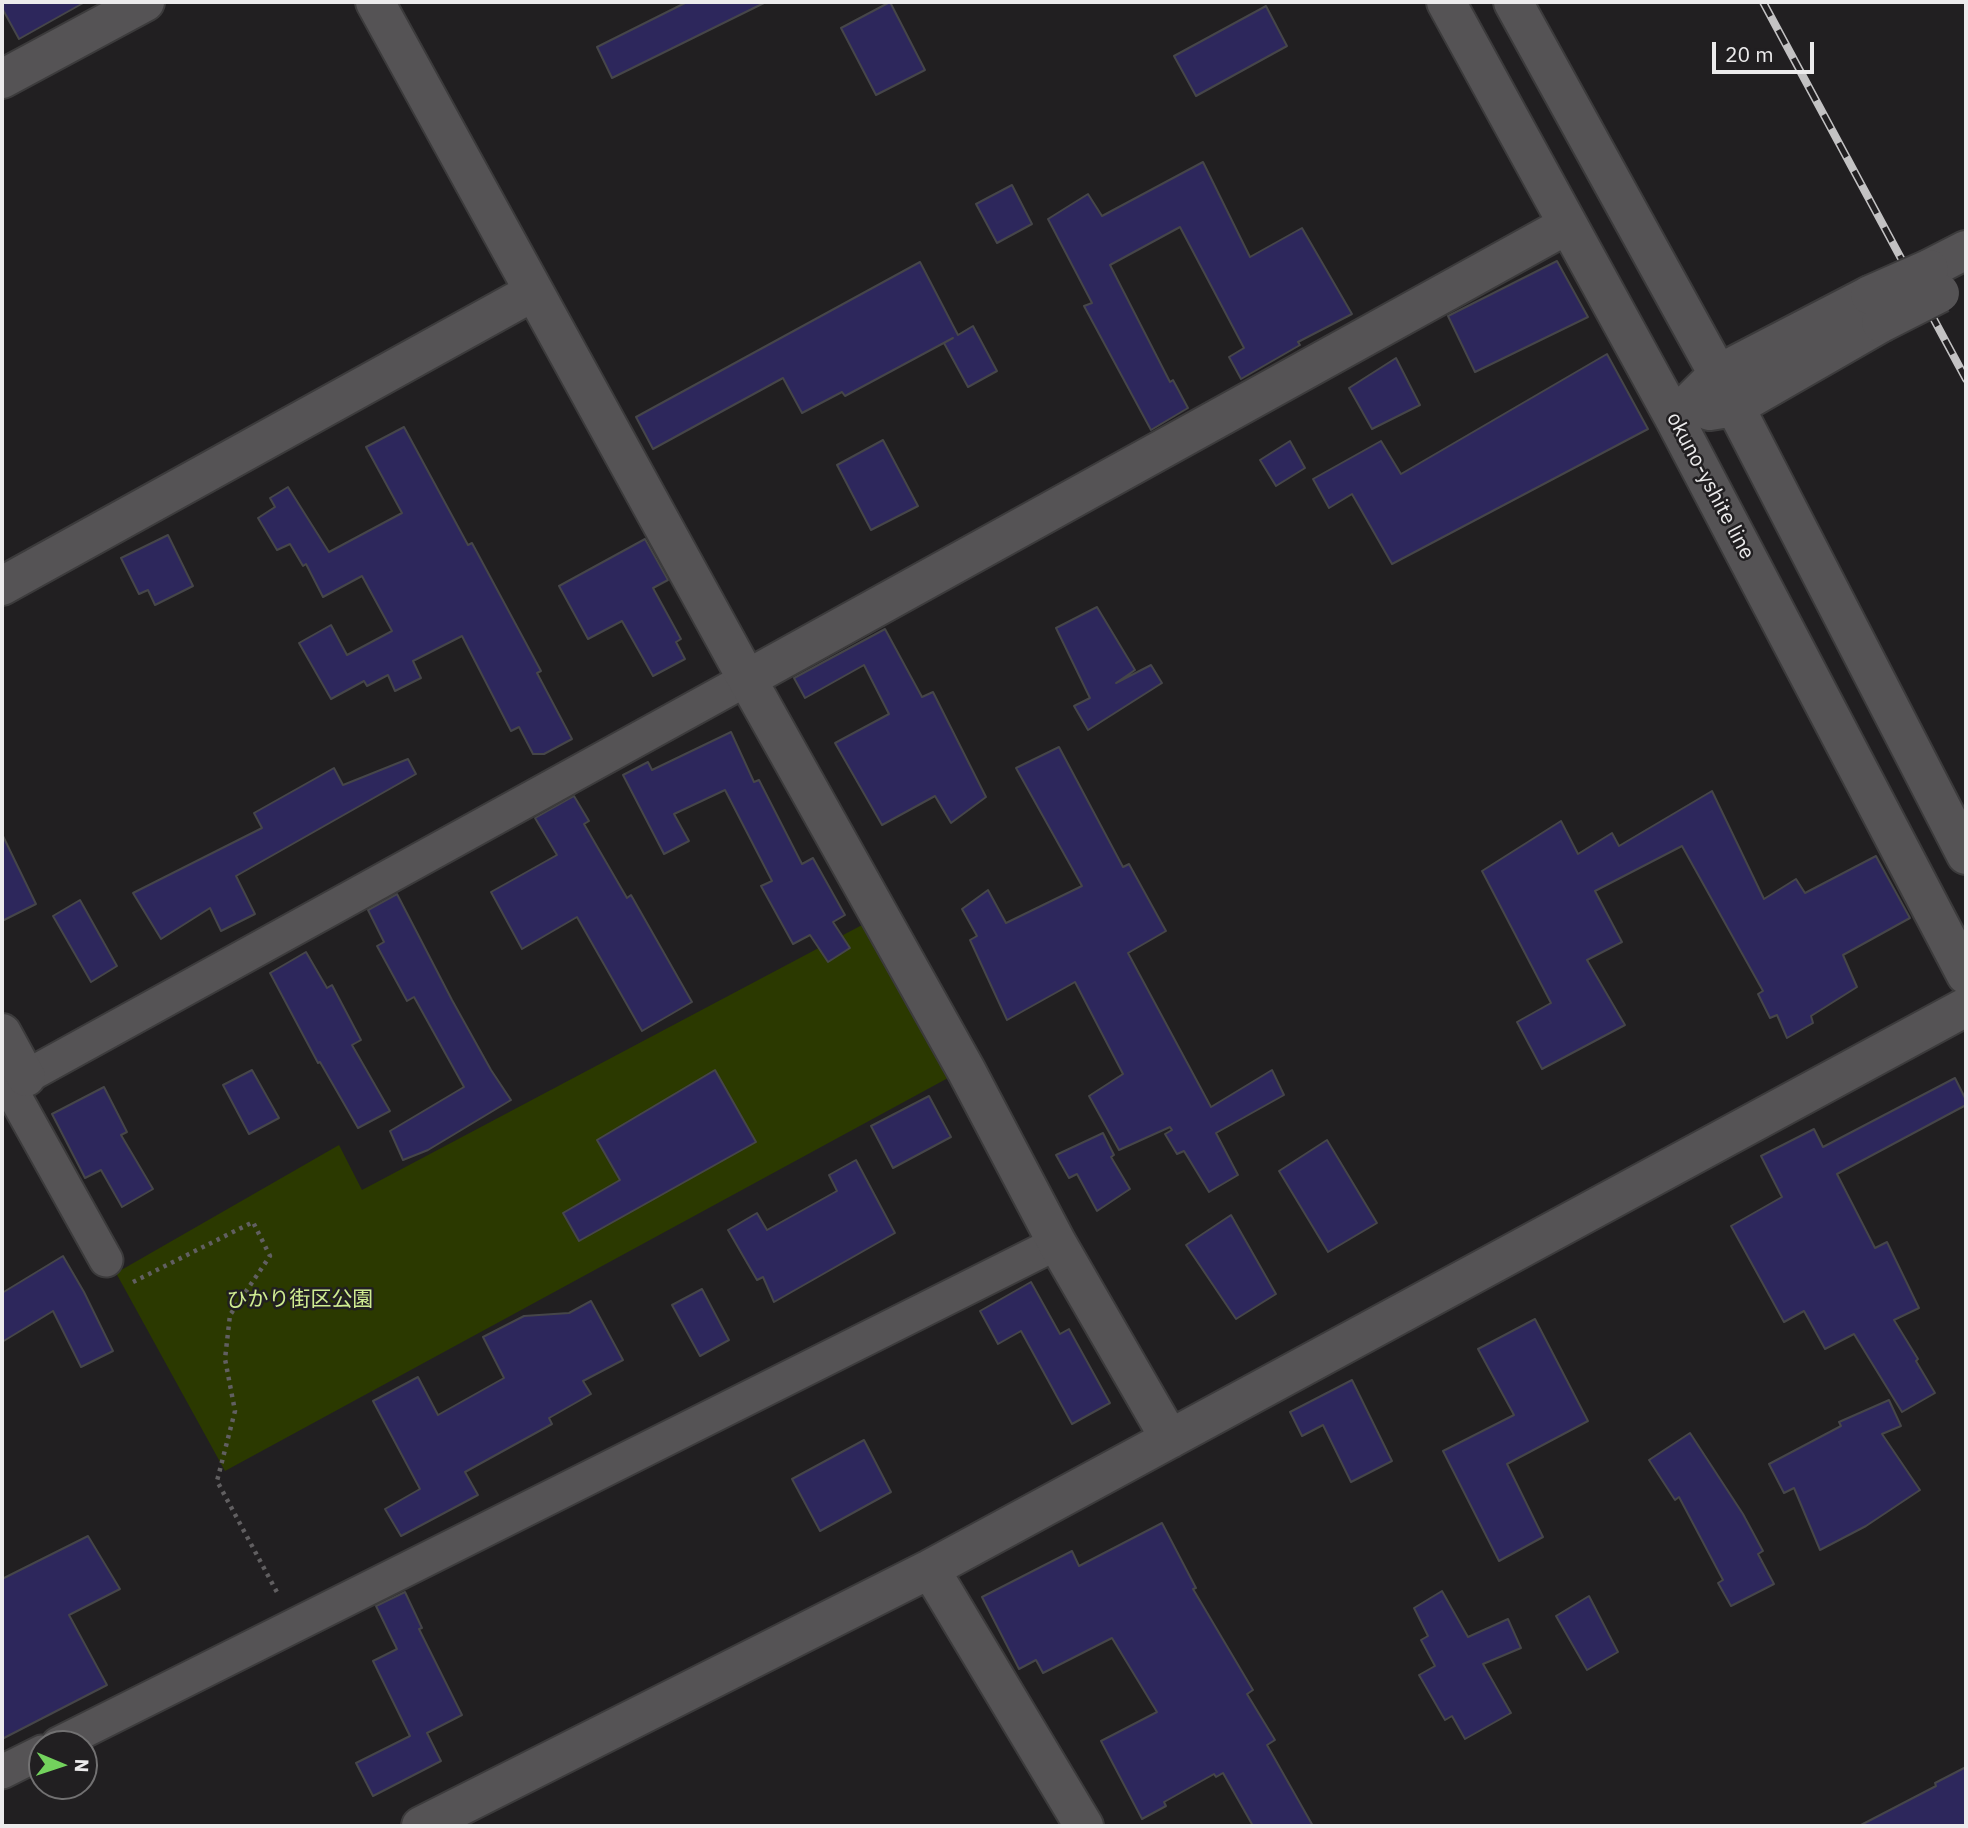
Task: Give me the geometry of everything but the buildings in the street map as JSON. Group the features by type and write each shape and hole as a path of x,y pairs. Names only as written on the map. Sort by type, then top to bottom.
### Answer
{"street":[{"path":"2,79 145,2"},
{"path":"375,2 747,679 959,1058 1057,1243 1170,1438"},
{"name":"okuno-yshite line","path":"1446,2 1674,418 1966,975"},
{"path":"1513,2 1727,391 1966,855"},
{"path":"12,1084 1567,225"},
{"path":"1674,418 1876,309 1945,281 1966,250"},
{"path":"2,586 533,292"},
{"path":"421,1826 930,1569 1966,1007"},
{"path":"2,1033 12,1084 117,1272"},
{"path":"86,1730 1057,1243"},
{"path":"930,1569 1084,1826"},
{"path":"2,1772 28,1759"}],"path":[{"path":"117,1272 253,1222 270,1256 230,1315 225,1359 235,1411 217,1481 295,1625"}],"green space":[{"name":"ひかり街区公園","path":"862,925 948,1078 225,1471 116,1273 339,1145 362,1190"}],"railway":[{"path":"1763,2 1966,379"}]}
